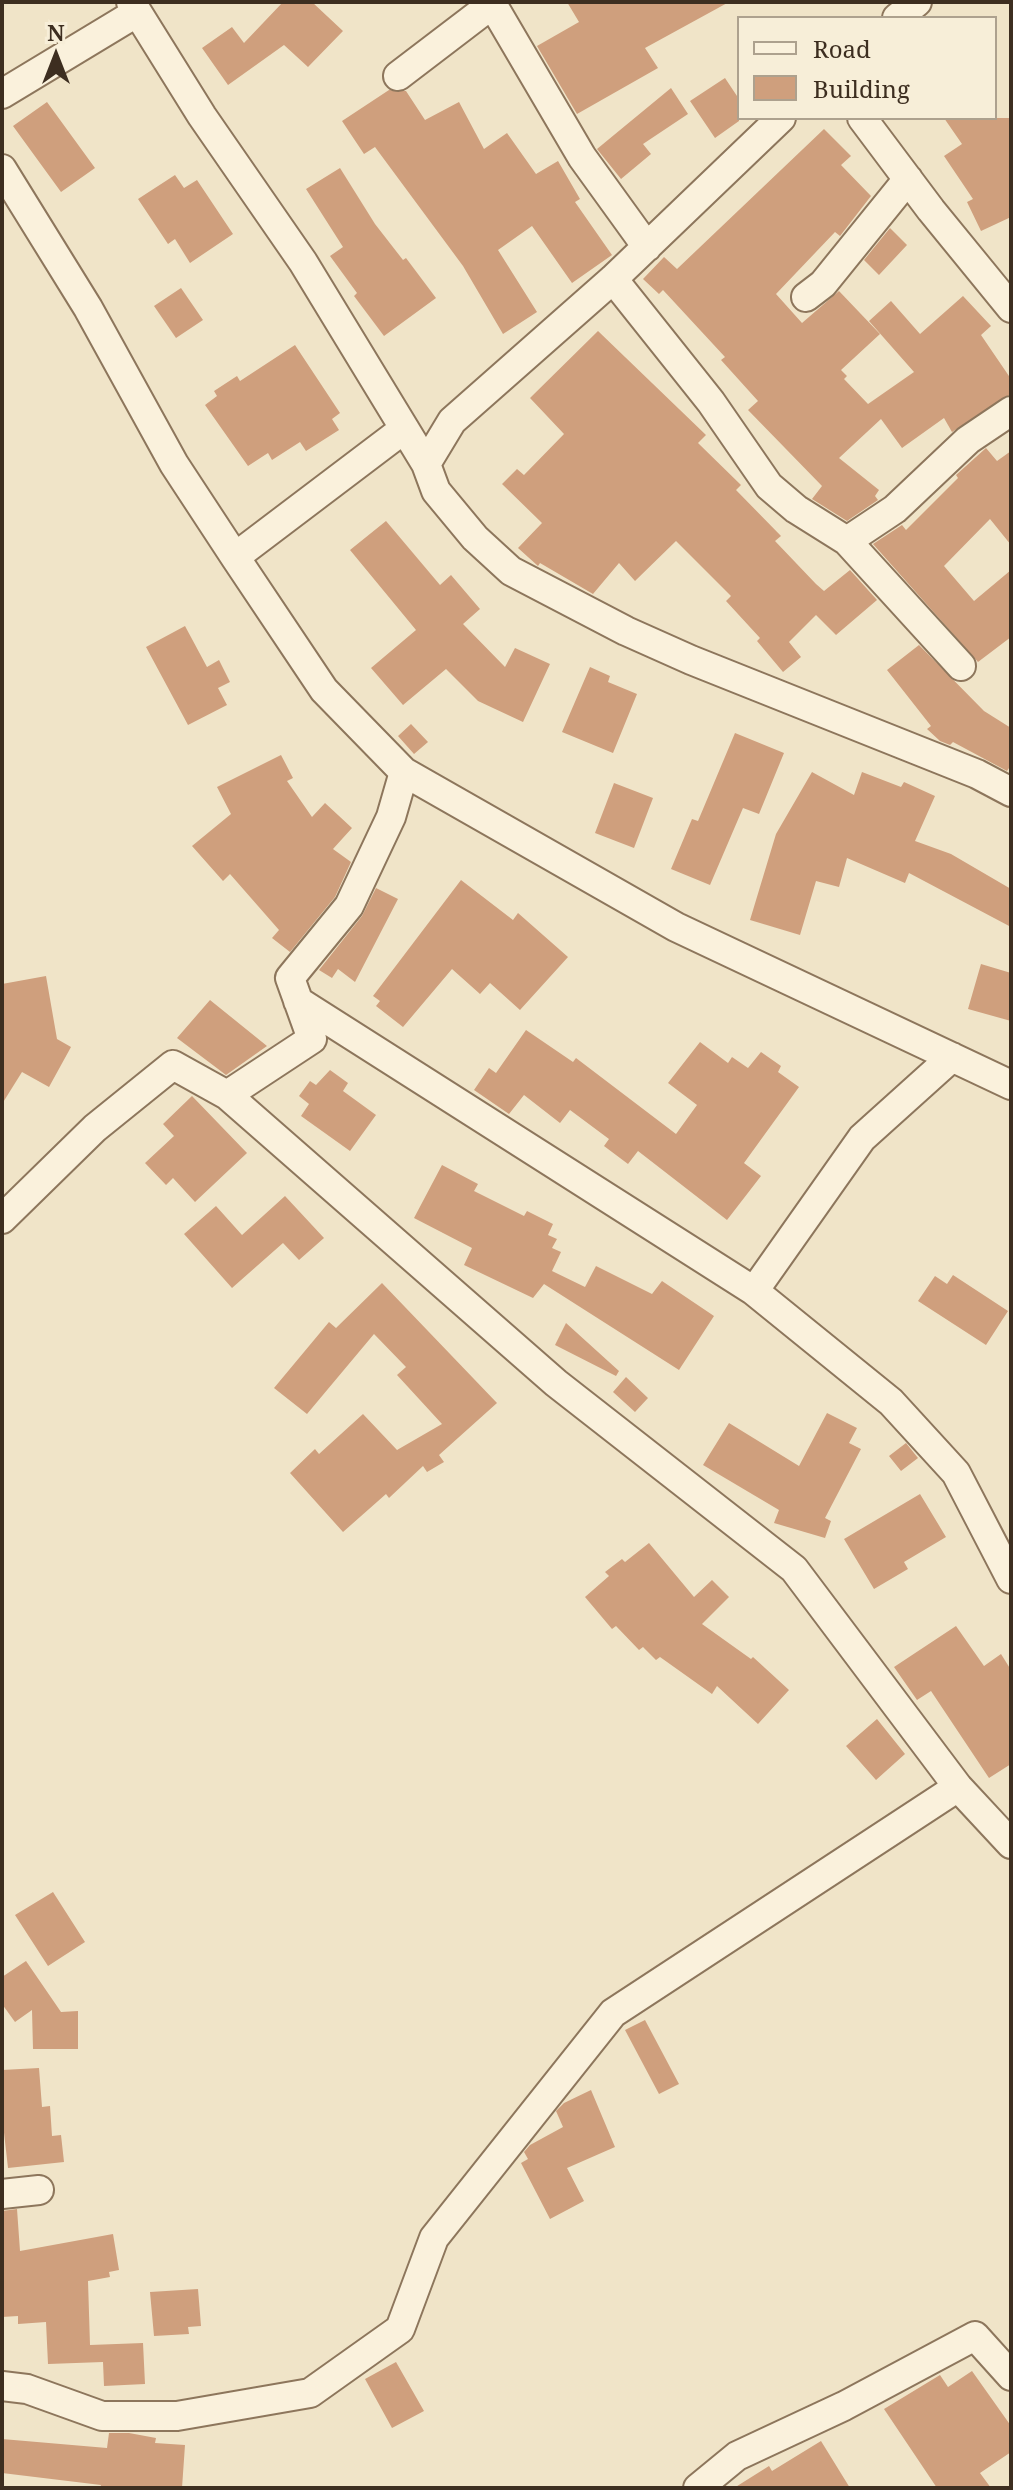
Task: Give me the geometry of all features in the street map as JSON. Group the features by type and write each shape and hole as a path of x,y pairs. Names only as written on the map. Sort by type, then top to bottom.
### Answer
{"street":[{"path":"900,16 917,2"},
{"path":"398,76 490,3 582,157 647,247"},
{"path":"2,94 134,8 303,262 426,464 436,491 475,538 511,571 626,631 691,660 977,774 1011,792"},
{"path":"426,464 452,421 613,279 779,120"},
{"path":"864,120 1011,308"},
{"path":"2,169 88,308 174,464 235,557 324,690 404,772 676,927 1011,1085"},
{"path":"806,297 823,284 908,179"},
{"path":"613,279 711,402 769,486 796,509 847,541 961,666"},
{"path":"847,541 895,509 968,440 1011,411"},
{"path":"235,557 404,429"},
{"path":"227,1095 312,1039 290,978 349,906 391,817 404,772"},
{"path":"298,1001 754,1291 891,1402 956,1473 1011,1579"},
{"path":"754,1291 862,1138 952,1057"},
{"path":"2,1219 95,1128 173,1065 227,1095 556,1383 794,1569 958,1787 1011,1844"},
{"path":"2,2386 27,2389 102,2416 177,2416 310,2393 400,2329 434,2238 613,2013 958,1787"},
{"path":"2,2194 39,2190"},
{"path":"698,2488 737,2456 844,2406 975,2336 1011,2376"}],"building":[{"path":"283,2 312,2 343,31 308,67 284,45 228,85 202,48 232,27 244,43"},
{"path":"567,2 729,2 645,48 658,68 577,114 537,46 579,22"},
{"path":"725,78 737,96 739,121 715,138 690,101"},
{"path":"671,88 688,114 643,144 651,154 621,179 597,149"},
{"path":"389,90 406,91 425,120 459,102 484,149 507,133 536,174 558,161 580,199 575,202 612,255 572,283 532,226 498,250 537,312 503,334 463,266 375,147 364,154 342,121"},
{"path":"47,102 95,168 61,192 13,126"},
{"path":"1011,118 1011,217 981,231 967,202 973,199 944,156 962,144 945,120"},
{"path":"824,129 851,156 841,165 871,196 840,236 835,232 776,294 802,323 839,291 880,334 841,370 847,376 844,379 868,404 914,372 869,321 891,301 920,334 963,296 991,326 981,335 1011,379 1011,394 952,432 944,418 902,448 881,419 839,458 879,490 875,496 878,500 847,521 812,499 822,486 748,410 758,401 721,360 725,357 663,290 659,294 643,279 664,257 677,269"},
{"path":"340,168 375,224 436,298 384,336 354,296 357,293 330,256 343,247 306,189"},
{"path":"175,175 184,188 197,180 233,234 190,263 175,239 168,244 138,199"},
{"path":"890,228 907,245 879,275 864,260"},
{"path":"181,288 203,320 176,338 154,306"},
{"path":"598,331 706,435 698,443 741,485 736,490 781,536 775,541 816,584 824,591 850,570 877,600 836,635 816,615 789,642 801,657 783,672 757,641 760,638 726,601 731,596 676,541 635,581 619,563 593,594 540,563 538,566 518,548 542,523 502,484 517,469 524,475 564,434 530,398"},
{"path":"295,345 340,413 332,419 339,430 306,451 300,442 272,460 268,453 248,466 205,405 217,396 214,391 237,376 240,381"},
{"path":"986,448 997,461 1011,451 1011,545 990,519 944,566 974,601 1011,570 1011,637 978,662 873,544 902,525 906,530 958,478 956,475"},
{"path":"386,521 440,585 451,575 480,609 463,624 505,667 515,648 550,664 523,722 478,701 446,669 403,705 371,668 416,630 350,550"},
{"path":"185,626 207,667 219,660 230,682 218,688 227,705 188,725 146,647"},
{"path":"919,645 984,711 1011,728 1011,765 1007,771 953,742 950,745 940,741 927,729 931,726 887,670"},
{"path":"590,667 610,676 608,682 637,694 613,753 562,732"},
{"path":"411,724 428,742 414,754 398,736"},
{"path":"735,733 784,753 759,814 743,808 710,885 671,869 692,819 698,821"},
{"path":"281,755 293,778 287,781 312,817 325,803 352,828 333,849 351,862 335,897 290,952 272,938 279,930 230,874 223,881 192,846 231,814 217,787"},
{"path":"812,772 854,795 862,772 901,787 904,782 935,796 915,841 951,854 1011,889 1011,927 909,873 905,883 847,858 839,887 816,881 800,935 750,920 776,834"},
{"path":"614,783 653,798 634,848 595,833"},
{"path":"461,880 513,920 518,913 568,957 520,1010 490,983 480,994 452,969 403,1027 376,1006 380,1001 373,996"},
{"path":"376,888 398,899 355,982 338,969 332,978 319,970 362,916"},
{"path":"981,964 1011,973 1011,1021 968,1009"},
{"path":"46,976 57,1039 71,1047 49,1087 22,1072 2,1104 2,984"},
{"path":"210,1000 267,1046 226,1075 177,1038"},
{"path":"526,1030 573,1062 576,1058 676,1134 697,1105 668,1083 700,1042 728,1063 732,1057 748,1068 761,1052 781,1066 778,1072 799,1087 744,1163 761,1176 727,1220 638,1151 628,1164 604,1146 609,1139 570,1110 560,1123 524,1095 509,1114 474,1090 489,1068 496,1073"},
{"path":"330,1070 348,1083 343,1091 376,1115 350,1151 301,1116 309,1104 299,1096 310,1081 316,1085"},
{"path":"192,1096 247,1153 195,1202 173,1178 166,1185 145,1163 174,1136 163,1124"},
{"path":"442,1165 478,1184 474,1191 524,1216 527,1211 553,1224 548,1235 557,1239 552,1248 561,1252 552,1271 585,1287 596,1266 652,1294 662,1281 714,1316 679,1370 544,1284 533,1298 464,1265 472,1248 414,1218"},
{"path":"285,1196 324,1238 299,1260 283,1243 232,1288 184,1234 216,1206 242,1235"},
{"path":"953,1275 1008,1311 986,1345 918,1301 935,1276 947,1284"},
{"path":"382,1283 497,1403 439,1455 444,1462 427,1472 423,1466 389,1498 386,1494 343,1532 290,1473 315,1449 319,1454 363,1414 397,1450 442,1424 397,1375 406,1367 374,1334 307,1414 274,1388 329,1322 336,1328"},
{"path":"566,1323 619,1371 616,1376 555,1345"},
{"path":"626,1377 648,1398 635,1412 613,1392"},
{"path":"827,1413 857,1428 849,1443 861,1449 825,1518 831,1521 825,1538 774,1523 779,1510 703,1465 729,1423 799,1466"},
{"path":"906,1443 918,1458 901,1471 889,1456"},
{"path":"920,1494 946,1537 904,1562 908,1569 874,1589 844,1539"},
{"path":"649,1543 694,1597 712,1580 729,1597 702,1624 751,1659 753,1657 789,1690 758,1724 717,1686 712,1694 660,1657 656,1660 643,1647 639,1650 616,1626 612,1629 585,1597 609,1576 605,1572 622,1559 625,1562"},
{"path":"956,1626 984,1666 1001,1654 1011,1670 1011,1764 989,1778 931,1691 917,1700 894,1667"},
{"path":"877,1719 905,1754 876,1780 846,1746"},
{"path":"53,1892 85,1942 48,1966 15,1915"},
{"path":"26,1961 61,2012 78,2011 78,2049 33,2049 32,2010 15,2022 2,2004 2,1977"},
{"path":"645,2020 679,2084 659,2094 625,2030"},
{"path":"39,2068 42,2107 50,2106 52,2136 61,2135 64,2162 8,2168 2,2115 2,2070"},
{"path":"591,2090 615,2147 567,2168 584,2201 550,2219 521,2163 528,2159 524,2152 530,2145 563,2127 556,2111 564,2103"},
{"path":"17,2209 20,2251 113,2234 119,2270 109,2272 110,2277 88,2281 90,2345 143,2343 145,2384 104,2386 103,2362 48,2364 46,2322 18,2324 18,2316 2,2317 2,2211"},
{"path":"198,2289 201,2326 188,2327 189,2334 154,2336 150,2292"},
{"path":"396,2362 424,2411 392,2428 365,2379"},
{"path":"972,2371 1011,2426 1011,2452 980,2473 991,2488 937,2488 884,2409 940,2375 948,2387"},
{"path":"109,2433 129,2433 156,2438 155,2443 185,2445 182,2488 100,2488 101,2485 2,2473 2,2439 107,2448"},
{"path":"821,2441 850,2488 734,2488 769,2466 772,2471"}]}
